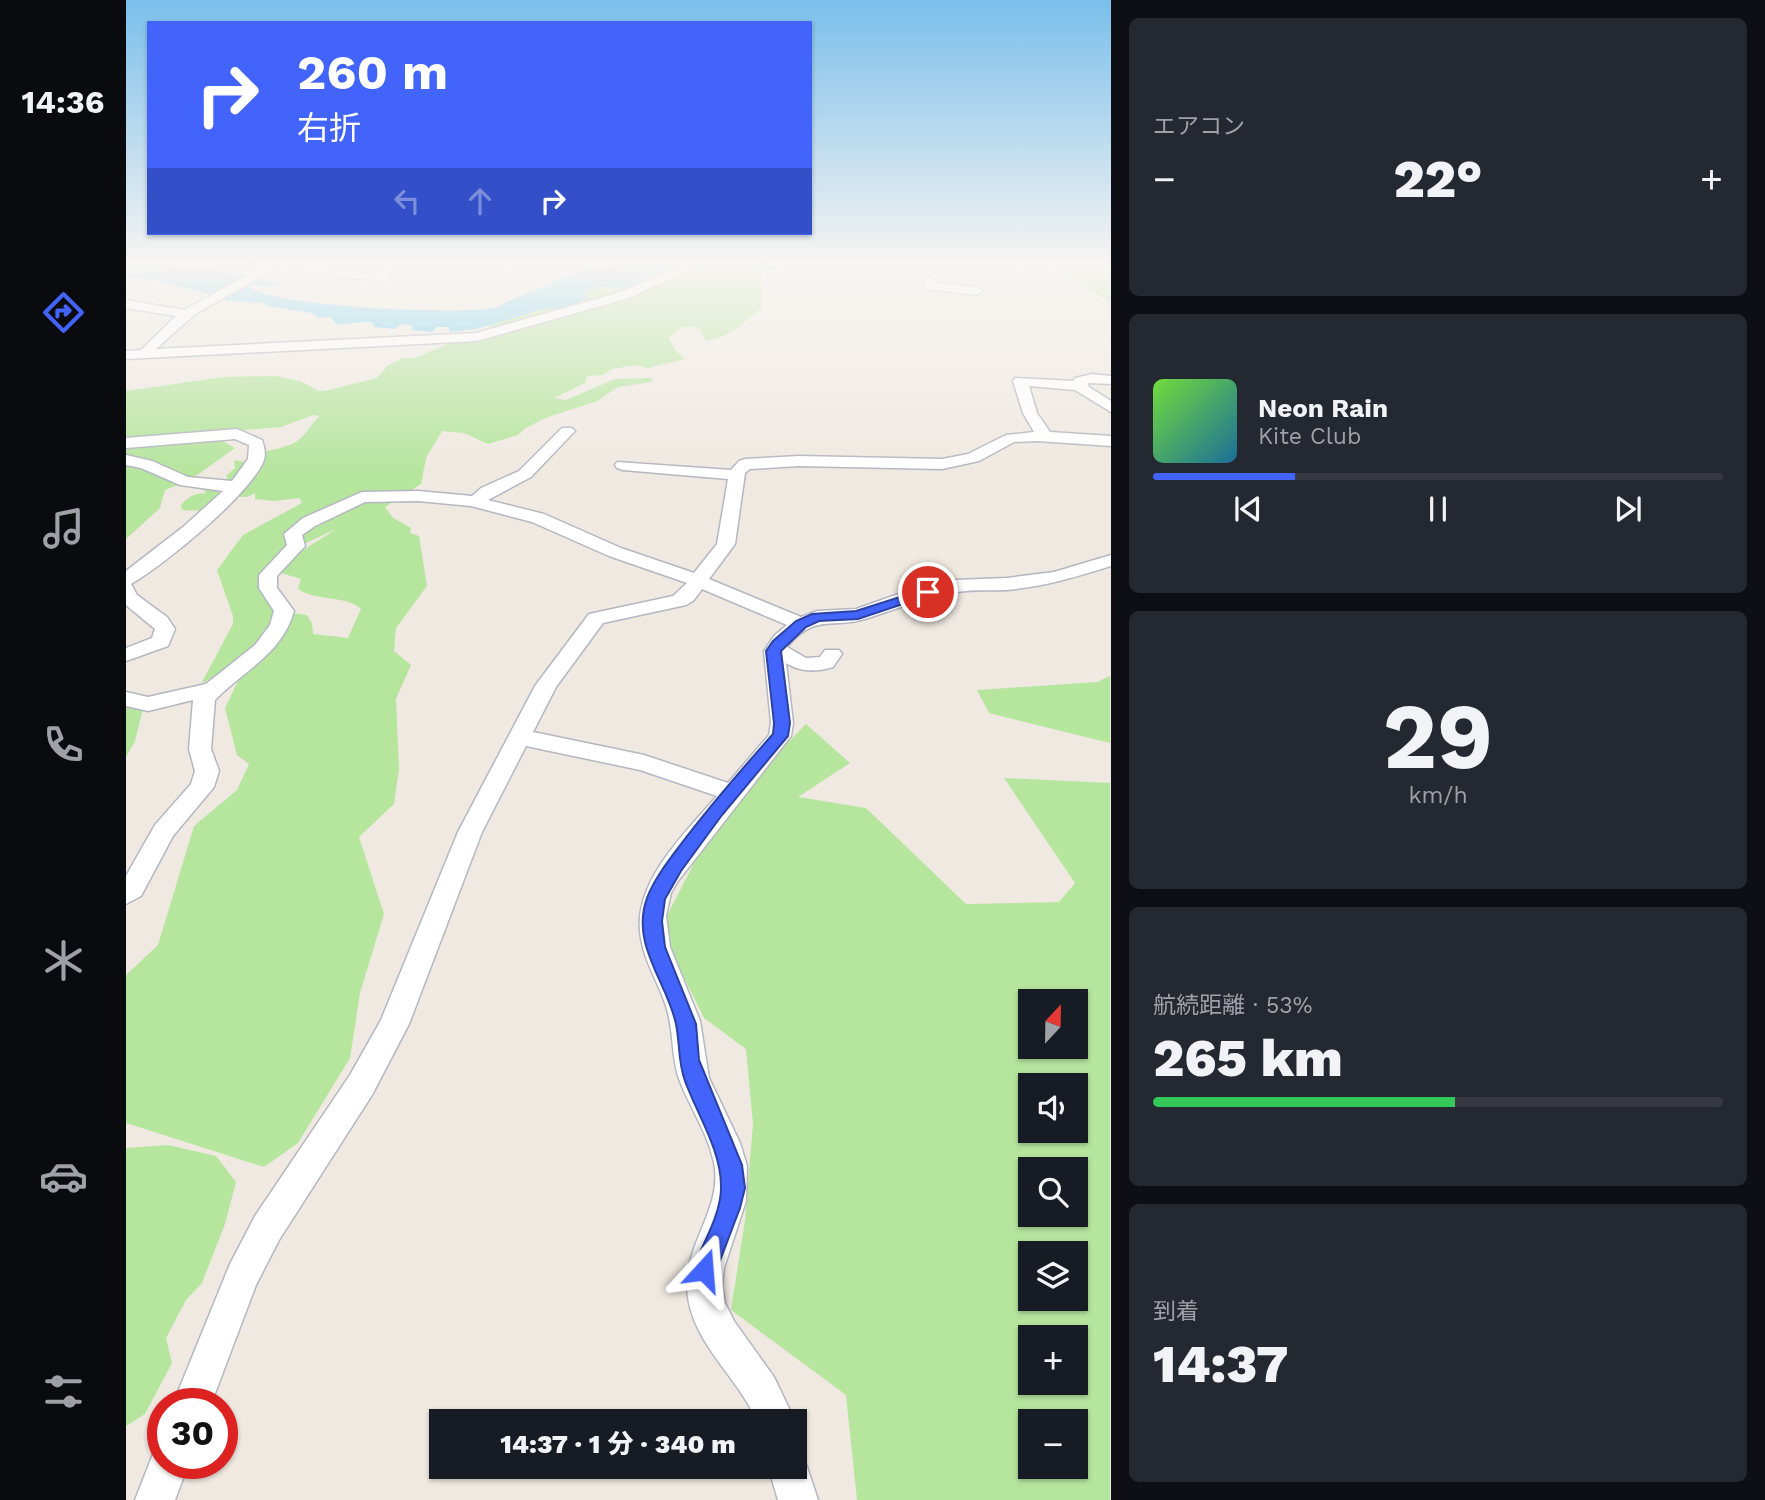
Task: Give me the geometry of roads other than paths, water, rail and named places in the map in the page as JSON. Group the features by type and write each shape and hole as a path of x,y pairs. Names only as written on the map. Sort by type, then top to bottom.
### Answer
{"street":[{"path":"145,354 162,332"},
{"path":"126,355 477,337 494,332"},
{"path":"1081,386 1083,379 1111,380"},
{"path":"1045,436 1030,413 1020,381 1081,386 1088,394 1111,408"},
{"path":"475,502 487,492 525,474 567,431"},
{"path":"126,443 203,435 250,436 256,441 258,449 255,462 239,486 222,504 126,580"},
{"path":"198,1388 242,1276 267,1228 362,1085 394,1024 456,863 546,686 591,622 611,613 679,601 726,544 737,475 742,466 760,462 955,463 973,458 1005,440 1045,436 1111,441"},
{"path":"126,460 147,463 181,480 216,487 239,486"},
{"path":"623,465 737,475"},
{"path":"126,894 132,889 164,831 202,787 207,771 200,749 204,698 211,689 270,640 282,625 284,611 268,588 268,575 296,545 293,534 309,522 362,497 418,496 475,502 538,518 625,556 699,580 801,624"},
{"path":"775,648 801,624 817,617 858,615 928,592 956,586 1056,578 1111,560"},
{"path":"126,589 128,597 160,621 165,629 161,642 126,655"},
{"path":"775,648 802,664 826,663 832,654"},
{"path":"771,1409 713,1321 706,1302 704,1270 729,1208 733,1188 731,1165 692,1070 686,1024 655,947 652,921 656,898 675,866 780,736 782,723 775,648"},
{"path":"126,699 148,704 211,689"},
{"path":"520,737 644,763 732,793"},
{"path":"155,1500 163,1479"},
{"path":"792,1479 798,1500"}]}
